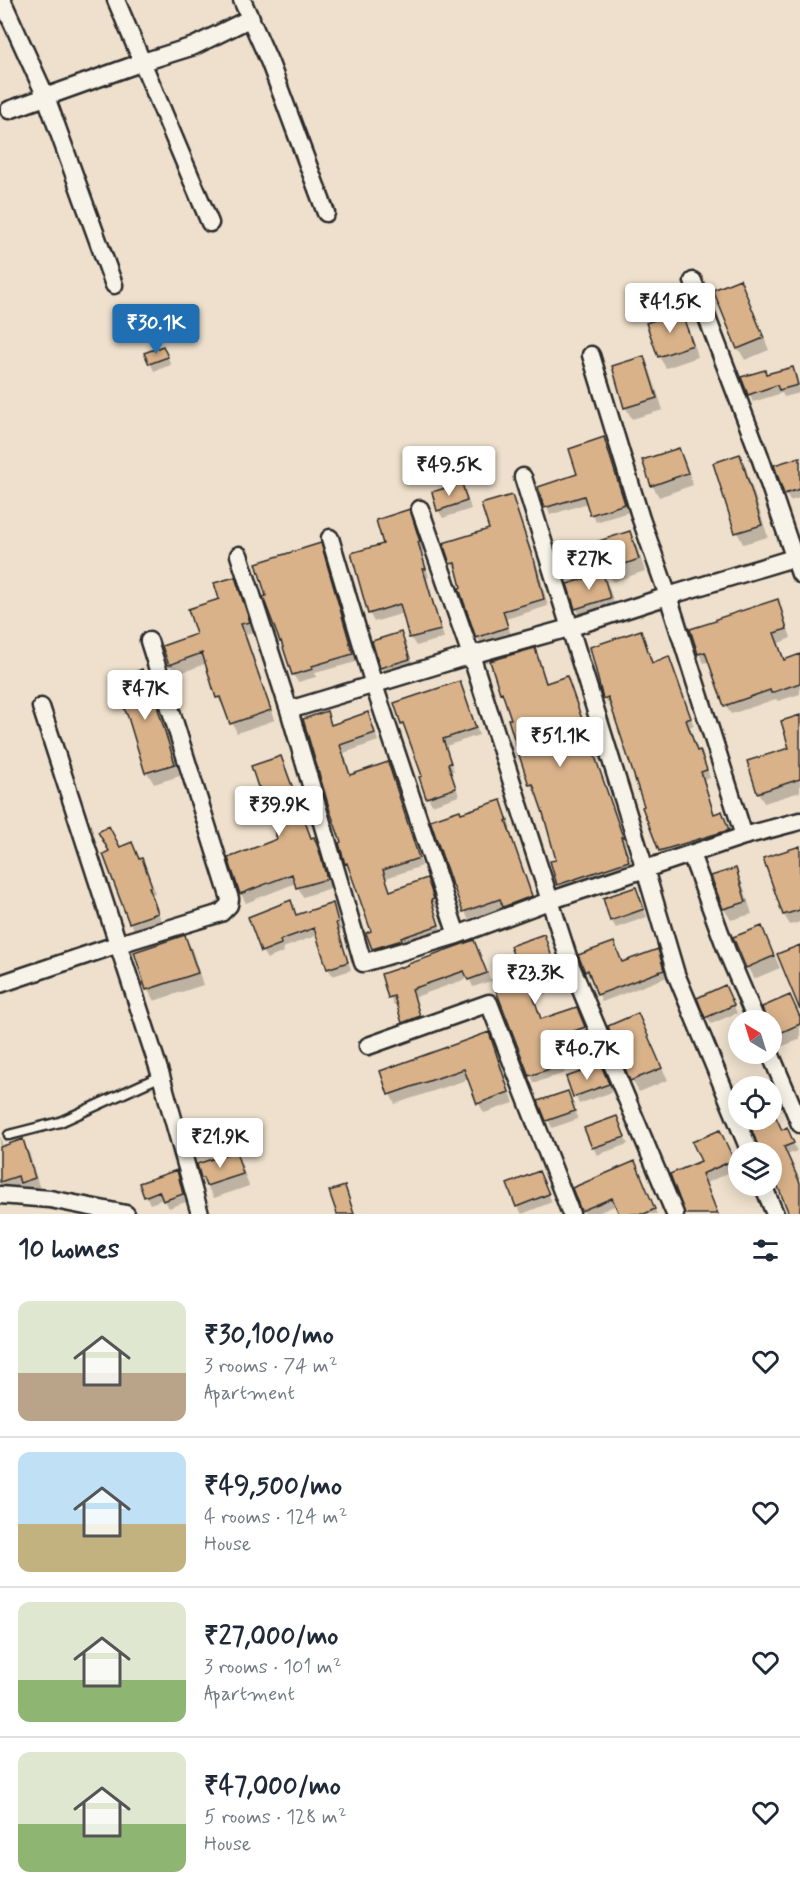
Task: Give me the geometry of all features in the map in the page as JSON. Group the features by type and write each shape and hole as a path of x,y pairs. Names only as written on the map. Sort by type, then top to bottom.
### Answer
{"street":[{"path":"2,0 46,97 114,285"},
{"path":"116,0 210,223"},
{"path":"242,0 270,63 326,213"},
{"path":"9,110 142,62 194,46 251,18"},
{"path":"693,280 797,557 800,574"},
{"path":"591,355 641,519 668,596 744,836"},
{"path":"523,477 676,974 746,1142"},
{"path":"420,509 471,655 571,966 675,1214"},
{"path":"330,538 374,685 457,935"},
{"path":"239,555 289,710 363,963 457,935 549,901 744,836 800,820"},
{"path":"289,710 569,628 797,557"},
{"path":"0,984 118,944 221,913 229,905 230,898 149,641"},
{"path":"41,707 161,1076 200,1214"},
{"path":"691,854 728,954 752,1010"},
{"path":"368,1046 489,1003 571,1214"},
{"path":"775,1064 800,1124"},
{"path":"0,1196 50,1199 126,1214"},
{"path":"769,1196 776,1214"}],"lane":[{"path":"9,1135 60,1122 161,1076"}],"building":[{"path":"740,279 764,338 737,349 713,290"},
{"path":"681,311 693,345 658,357 646,323"},
{"path":"163,346 168,357 149,364 144,353"},
{"path":"644,356 657,398 624,408 612,366"},
{"path":"793,367 798,385 779,390 777,385 748,395 741,377 765,370 766,374"},
{"path":"604,437 625,504 590,515 584,496 544,508 538,487 577,474 569,449"},
{"path":"679,448 688,473 651,486 642,460"},
{"path":"740,454 762,525 735,533 713,463"},
{"path":"800,457 800,489 784,494 774,465"},
{"path":"462,483 467,501 437,511 432,492"},
{"path":"512,495 534,559 544,599 503,611 508,627 476,638 459,588 461,587 455,563 450,564 443,543 489,529 481,504"},
{"path":"410,509 426,569 423,569 441,630 409,638 400,604 368,614 351,553 383,544 376,520"},
{"path":"630,531 639,559 605,571 596,542"},
{"path":"321,543 353,654 312,666 313,669 292,675 263,597 266,596 256,563"},
{"path":"603,573 610,598 575,609 567,584"},
{"path":"235,577 250,622 241,624 271,710 230,724 220,697 216,698 202,653 169,665 162,646 196,634 188,609 219,599 214,583"},
{"path":"778,599 787,629 774,633 784,660 800,654 800,683 771,693 770,690 724,706 705,652 698,654 690,629"},
{"path":"641,630 652,663 669,656 691,718 686,720 697,751 700,750 707,770 701,772 714,814 722,811 729,830 659,851 642,807 644,806 608,697 603,699 590,647"},
{"path":"401,632 410,659 380,668 372,641"},
{"path":"535,648 546,683 567,676 623,837 621,837 629,861 557,885 550,861 556,860 543,813 533,784 529,785 508,719 511,719 490,661"},
{"path":"142,669 155,699 175,764 145,773 128,717 112,682"},
{"path":"460,681 476,728 443,739 456,788 426,798 419,777 422,776 394,703"},
{"path":"327,711 331,725 368,712 375,733 340,745 350,775 388,762 419,858 383,870 390,891 427,878 439,925 372,949 366,933 371,931 347,863 345,864 339,843 341,842 303,719"},
{"path":"800,715 800,779 757,793 747,761 789,748 781,721"},
{"path":"281,756 311,838 314,837 319,850 327,879 296,888 292,874 240,894 228,858 277,839 251,766"},
{"path":"501,800 532,896 503,907 500,899 463,912 430,820"},
{"path":"109,826 120,847 132,842 139,859 142,858 158,913 129,923 103,854 109,851 98,832"},
{"path":"800,846 800,910 783,915 763,858"},
{"path":"736,868 746,902 723,909 711,876"},
{"path":"636,887 644,909 610,921 603,898"},
{"path":"291,900 296,915 333,903 338,922 336,923 348,962 327,969 314,928 280,940 281,944 261,952 248,917"},
{"path":"762,926 774,956 746,968 733,937"},
{"path":"544,934 553,960 558,959 565,979 531,990 541,1019 577,1007 585,1027 552,1039 561,1065 529,1076 492,980 519,971 510,946"},
{"path":"185,935 198,973 146,990 134,952"},
{"path":"474,940 487,973 468,980 464,971 412,989 420,1016 402,1023 394,996 388,998 381,974"},
{"path":"614,942 622,962 658,949 664,970 597,995 588,970 585,972 578,955"},
{"path":"800,945 800,1010 777,954"},
{"path":"725,985 734,1005 705,1018 697,998"},
{"path":"790,995 800,1017 800,1024 782,1032 782,1010 763,1010 762,1007"},
{"path":"638,1013 662,1068 630,1081 608,1026"},
{"path":"489,1032 509,1092 477,1104 464,1069 388,1095 380,1071"},
{"path":"601,1065 609,1084 573,1097 566,1077"},
{"path":"568,1091 575,1111 546,1121 538,1101"},
{"path":"617,1116 625,1137 592,1148 584,1128"},
{"path":"787,1127 794,1143 784,1147 800,1183 800,1214 789,1214 782,1196 782,1142 756,1142 752,1130 782,1130"},
{"path":"720,1130 728,1147 728,1163 702,1174 718,1214 685,1214 670,1174 701,1161 692,1142"},
{"path":"23,1139 35,1178 20,1183 18,1176 0,1182 0,1147"},
{"path":"236,1151 243,1174 206,1186 197,1164"},
{"path":"635,1161 655,1209 644,1214 619,1214 612,1198 581,1211 572,1188"},
{"path":"177,1170 183,1194 163,1201 159,1191 144,1197 139,1183"},
{"path":"539,1171 549,1194 516,1207 507,1184"},
{"path":"345,1186 354,1214 337,1214 329,1191"}]}
